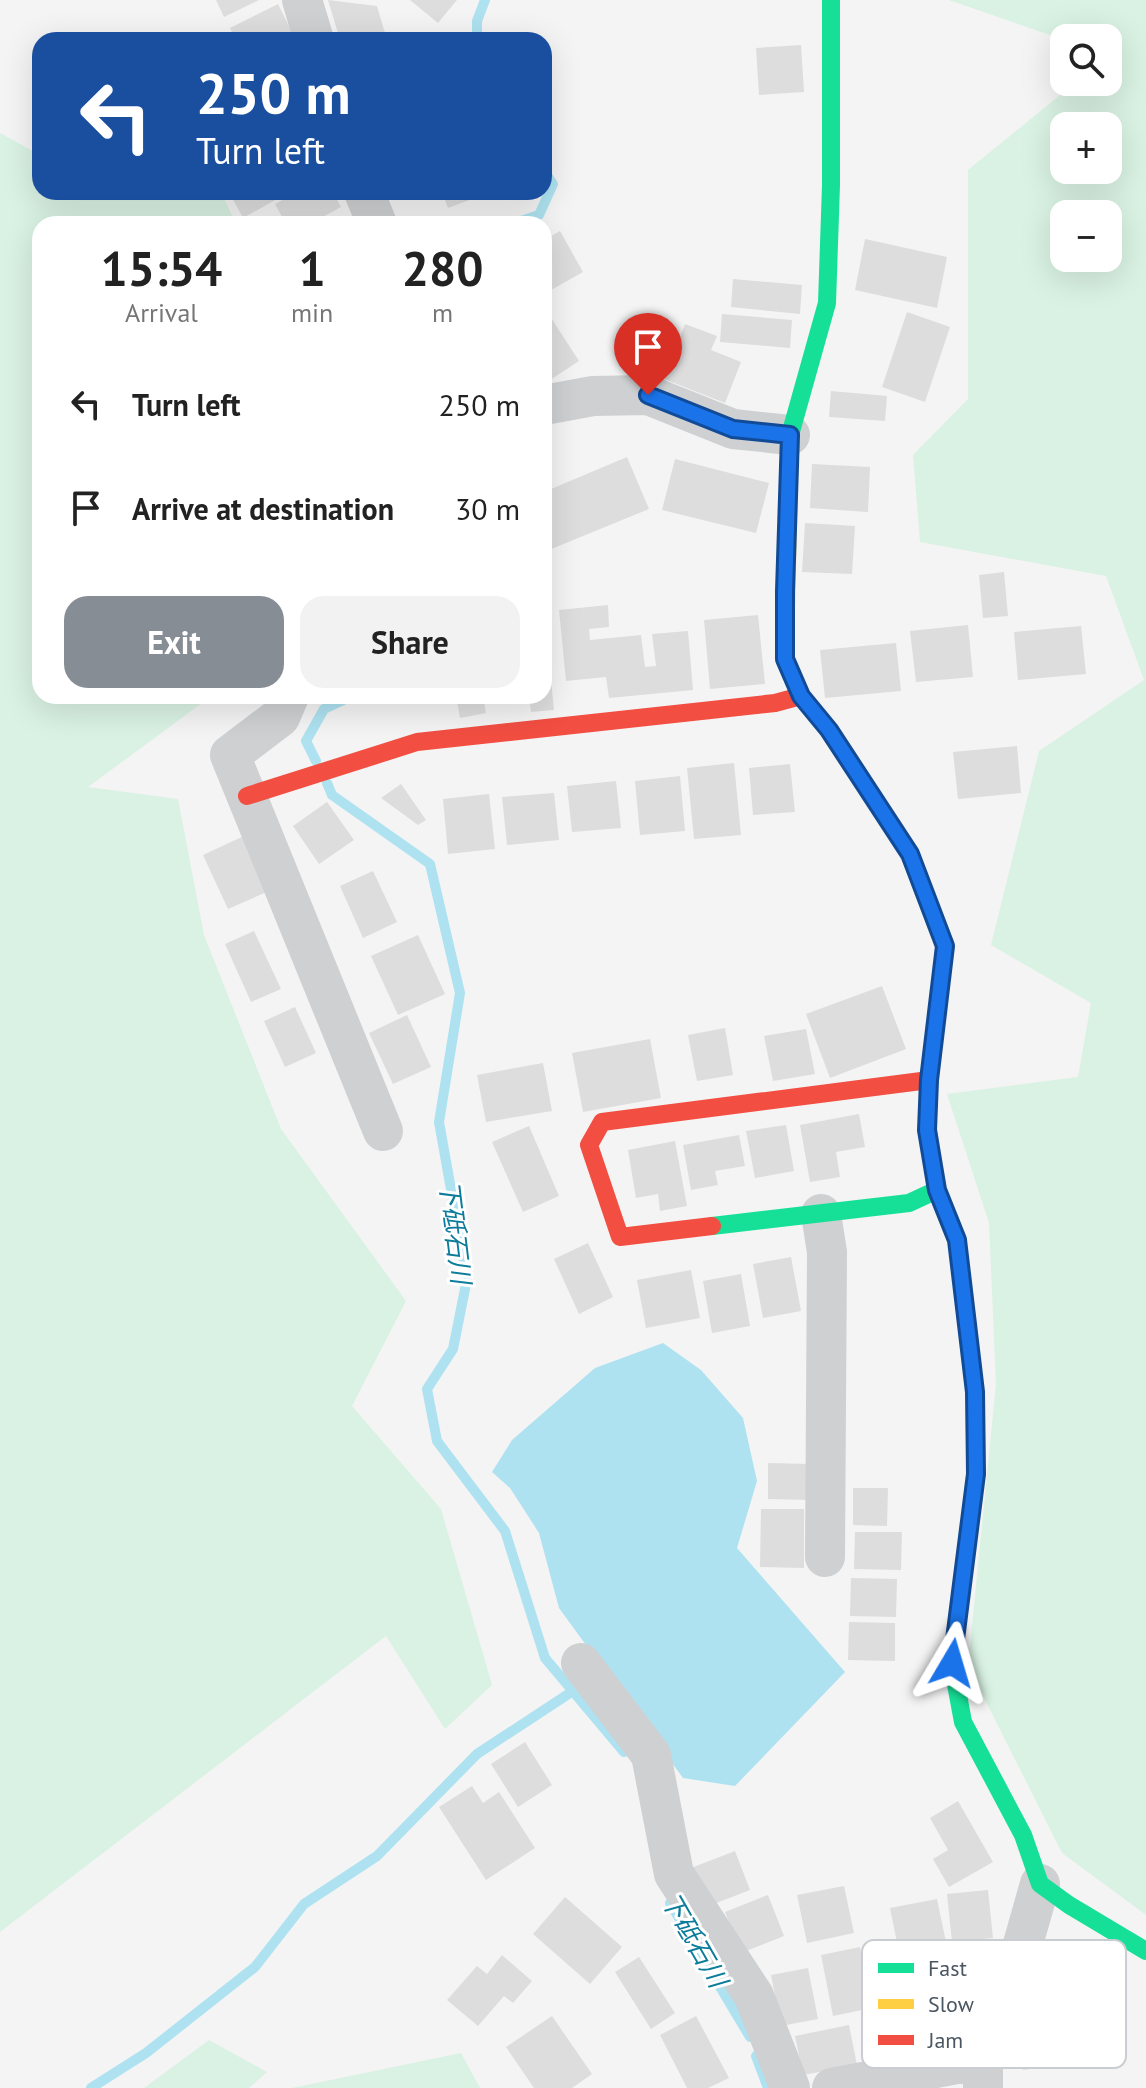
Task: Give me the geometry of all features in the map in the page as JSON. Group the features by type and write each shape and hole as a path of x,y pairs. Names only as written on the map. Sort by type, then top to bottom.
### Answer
{"street":[{"path":"302,0 312,32"},
{"path":"831,0 831,185 827,303 790,435 785,659 801,696 829,730 910,854 945,946 929,1080 927,1130 937,1190 957,1240 975,1392 976,1474 952,1663 963,1722 1023,1835 1040,1884 1146,1951"},
{"path":"552,404 593,396 648,395 733,429 790,435"},
{"path":"247,796 417,742 775,703 801,696"},
{"path":"286,704 280,717 230,755 383,1131"},
{"path":"929,1080 602,1122 589,1145 620,1237 909,1203 937,1190"},
{"path":"821,1214 827,1252 825,1557"},
{"path":"581,1663 651,1755 674,1874 754,1996 790,2088"},
{"path":"1024,1940 1040,1884"},
{"path":"832,2088 983,2073"}],"green space":[{"path":"949,0 1146,0 1146,1915 1062,1853 968,1666 996,1384 989,1223 947,1094 1078,1077 1091,1003 991,945 1039,751 1144,680 1106,576 920,542 913,455 968,399 968,170 1059,96 1122,96 1122,24 1050,24 1050,35"},
{"path":"0,133 32,151 32,200 225,200 232,216 32,216 32,704 201,704 88,787 178,799 204,935 281,1129 406,1301 352,1406 441,1509 492,1685 445,1729 386,1636 0,1932"},
{"path":"209,2040 267,2072 249,2088 144,2088"},
{"path":"461,2053 480,2088 292,2088"}],"water":[{"path":"663,1343 701,1370 743,1418 757,1481 737,1548 845,1672 735,1786 683,1778 559,1608 539,1533 510,1488 492,1472 512,1440 595,1368"}],"building":[{"path":"216,0 259,0 224,17"},
{"path":"328,0 377,6 385,32 338,32"},
{"path":"410,0 457,0 438,23"},
{"path":"278,4 292,32 232,32 230,28"},
{"path":"801,45 804,92 759,95 756,48"},
{"path":"233,200 275,200 247,216 242,216"},
{"path":"282,200 337,200 341,207 325,216 282,216 275,204"},
{"path":"445,200 470,200 448,208"},
{"path":"560,231 583,272 552,289 552,236"},
{"path":"865,239 947,257 937,308 855,290"},
{"path":"733,279 802,285 800,314 731,307"},
{"path":"907,312 950,327 925,402 882,387"},
{"path":"722,314 792,320 790,348 720,342"},
{"path":"552,319 579,361 552,379"},
{"path":"685,324 717,336 711,350 741,362 725,403 664,379"},
{"path":"831,391 887,396 885,421 829,417"},
{"path":"627,457 649,509 552,549 552,489"},
{"path":"675,459 769,483 756,533 662,510"},
{"path":"812,464 870,467 868,512 810,508"},
{"path":"805,523 855,526 852,574 802,572"},
{"path":"1004,572 1008,616 983,618 979,575"},
{"path":"608,605 609,627 589,629 590,640 641,635 645,667 656,666 652,634 688,631 693,690 609,698 606,677 566,681 559,610"},
{"path":"758,615 765,684 710,689 704,620"},
{"path":"968,625 973,677 916,682 910,631"},
{"path":"1081,626 1086,674 1018,680 1014,632"},
{"path":"896,643 901,691 825,698 820,650"},
{"path":"552,690 554,710 531,712 530,704 552,704"},
{"path":"457,704 484,704 486,713 460,718"},
{"path":"1017,746 1021,793 958,799 953,752"},
{"path":"734,763 741,835 694,839 687,768"},
{"path":"790,764 795,812 753,815 749,768"},
{"path":"680,776 685,831 640,835 635,781"},
{"path":"616,781 621,828 572,832 567,786"},
{"path":"401,784 426,820 418,825 381,798"},
{"path":"554,793 559,840 507,845 502,797"},
{"path":"489,794 495,849 448,854 443,799"},
{"path":"327,802 354,840 319,864 293,826"},
{"path":"246,835 271,890 228,909 203,855"},
{"path":"373,871 397,922 363,938 340,886"},
{"path":"254,931 281,989 251,1002 225,944"},
{"path":"418,935 445,994 398,1015 371,956"},
{"path":"882,986 906,1049 830,1078 806,1014"},
{"path":"295,1007 316,1053 285,1067 264,1021"},
{"path":"407,1015 431,1067 393,1084 369,1033"},
{"path":"725,1028 733,1075 697,1081 688,1035"},
{"path":"806,1029 815,1074 773,1081 764,1036"},
{"path":"650,1039 661,1098 583,1112 572,1053"},
{"path":"543,1063 552,1111 486,1122 477,1075"},
{"path":"859,1114 865,1147 836,1152 840,1177 810,1182 800,1125"},
{"path":"786,1125 794,1171 755,1178 746,1131"},
{"path":"529,1126 559,1196 523,1212 492,1142"},
{"path":"739,1135 745,1166 715,1171 718,1185 691,1190 683,1145"},
{"path":"675,1141 687,1206 660,1211 658,1194 636,1198 628,1150"},
{"path":"588,1243 613,1297 579,1314 554,1259"},
{"path":"791,1257 801,1311 763,1318 753,1264"},
{"path":"691,1270 700,1318 646,1328 637,1280"},
{"path":"741,1274 750,1326 712,1333 703,1281"},
{"path":"768,1463 809,1464 808,1500 768,1499"},
{"path":"853,1488 888,1488 887,1526 853,1525"},
{"path":"761,1509 804,1509 804,1568 760,1567"},
{"path":"855,1532 902,1532 901,1570 854,1569"},
{"path":"851,1578 897,1579 896,1617 850,1616"},
{"path":"849,1622 895,1623 895,1661 848,1660"},
{"path":"525,1742 552,1785 518,1807 491,1764"},
{"path":"472,1786 483,1803 499,1792 535,1848 486,1880 439,1807"},
{"path":"958,1801 993,1862 949,1887 933,1859 948,1850 930,1818"},
{"path":"735,1851 750,1890 706,1907 691,1868"},
{"path":"844,1886 854,1933 807,1943 797,1895"},
{"path":"988,1890 993,1938 952,1940 947,1894"},
{"path":"768,1895 784,1936 741,1953 725,1912"},
{"path":"565,1897 622,1947 590,1984 533,1934"},
{"path":"937,1899 946,1940 896,1940 890,1908"},
{"path":"860,1947 862,2010 833,2016 821,1955"},
{"path":"502,1955 532,1981 513,2003 504,1996 478,2026 447,2000 477,1966 487,1974"},
{"path":"639,1957 675,2013 651,2029 615,1972"},
{"path":"808,1968 818,2019 781,2026 771,1975"},
{"path":"552,2016 592,2074 572,2088 534,2088 506,2047"},
{"path":"696,2016 729,2078 708,2088 687,2088 660,2035"},
{"path":"849,2025 857,2065 803,2075 795,2036"}],"waterway":[{"name":"下砥石川","path":"477,32 477,21 485,0"},
{"name":"下砥石川","path":"552,183 552,186"},
{"name":"下砥石川","path":"536,216 546,200"},
{"name":"下砥石川","path":"316,761 306,741 324,709 335,704"},
{"name":"下砥石川","path":"327,783 332,795 430,864 460,993 439,1122 467,1279 453,1349 427,1389 437,1441 505,1531 545,1658 624,1752"},
{"path":"91,2088 146,2053 255,1967 304,1904 377,1856 477,1754 573,1691"},
{"name":"下砥石川","path":"670,1903 750,2037"},
{"name":"下砥石川","path":"756,2056 768,2088"}],"traffic: fast":[{"path":"789,471 790,435 827,303 831,185 831,0"},
{"path":"712,1226 909,1203 937,1190"},
{"path":"955,1636 952,1663 963,1722 1023,1835 1040,1884 1146,1951"}],"traffic: slow":[{"path":"789,471 785,659 801,696 829,730 910,854 945,948"}],"traffic: jam":[{"path":"247,796 417,742 775,703 801,696"},
{"path":"945,948 929,1080 927,1130 937,1190 957,1240 975,1392 976,1474 955,1636"},
{"path":"712,1226 620,1237 589,1145 602,1122 929,1080"}],"route":[{"path":"648,395 733,429 790,435 785,659 801,696 829,730 910,854 945,946 929,1080 927,1130 937,1190 957,1240 975,1392 976,1474 952,1663"}]}
